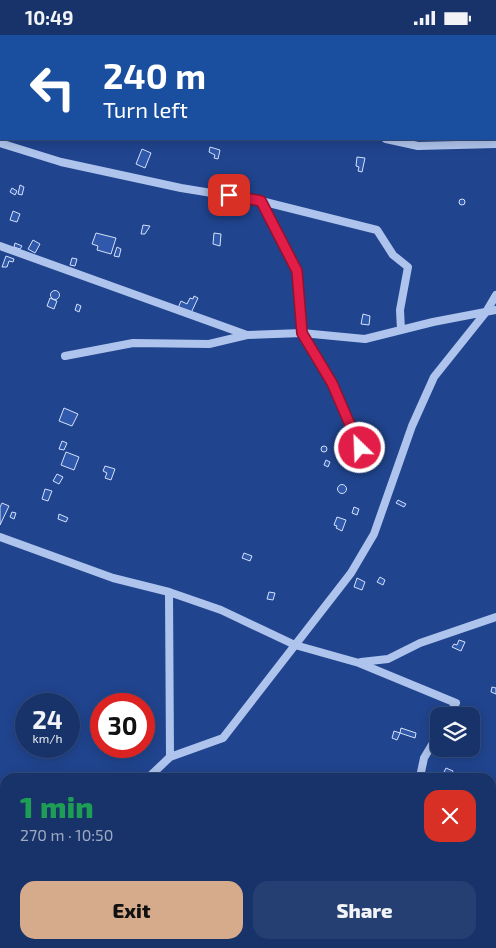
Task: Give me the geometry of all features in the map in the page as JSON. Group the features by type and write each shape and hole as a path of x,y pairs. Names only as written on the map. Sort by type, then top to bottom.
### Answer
{"street":[{"path":"391,140 418,146 496,144"},
{"path":"0,143 61,162 181,188 261,201 377,230 394,255 408,267 400,309 401,330"},
{"path":"261,201 297,271 302,333 332,383 360,448"},
{"path":"0,246 247,335"},
{"path":"153,773 170,757 223,738 351,573 374,534 412,427 434,377 486,312 496,295"},
{"path":"65,356 133,343 209,343 247,335 302,333 364,339 496,310"},
{"path":"0,537 113,578 169,592 221,610 295,645 359,663 456,703 454,707"},
{"path":"169,592 170,757"},
{"path":"359,663 388,659 420,643 496,617"},
{"path":"421,773 424,758 430,748"}],"building":[{"path":"210,147 220,150 218,159 214,158 215,155 209,152"},
{"path":"142,149 151,153 145,168 136,164"},
{"path":"357,157 365,158 362,172 358,171 359,167 356,166"},
{"path":"20,185 24,187 22,195 18,194"},
{"path":"12,188 17,191 15,195 10,192"},
{"path":"462,199 465,202 462,205 459,202"},
{"path":"13,211 20,214 17,222 10,220"},
{"path":"143,225 150,226 145,234 141,234"},
{"path":"96,233 116,238 111,254 97,250 98,246 92,244"},
{"path":"214,233 221,234 220,246 213,244"},
{"path":"33,240 40,244 35,253 28,249"},
{"path":"15,243 22,246 20,249 14,247"},
{"path":"117,247 121,249 119,257 114,256"},
{"path":"6,256 14,259 13,262 9,261 7,267 2,267"},
{"path":"72,258 77,259 75,266 70,265"},
{"path":"55,291 59,295 55,299 51,295"},
{"path":"194,296 198,298 191,313 178,308 181,301 187,304 190,298 193,299"},
{"path":"50,298 57,301 54,309 47,306"},
{"path":"77,304 81,306 79,312 75,310"},
{"path":"363,314 370,316 369,325 361,324"},
{"path":"64,408 78,414 72,426 59,421"},
{"path":"62,441 67,443 64,450 59,449"},
{"path":"324,446 327,449 324,452 321,449"},
{"path":"66,452 79,457 74,470 61,465"},
{"path":"376,453 381,458 376,463 371,458"},
{"path":"326,460 330,462 328,467 324,465"},
{"path":"105,466 115,469 111,480 105,478 107,473 103,471"},
{"path":"57,474 63,477 59,484 53,481"},
{"path":"342,484 347,489 342,494 337,489"},
{"path":"45,489 52,491 48,501 42,499"},
{"path":"398,500 406,504 404,507 396,503"},
{"path":"2,503 9,506 0,525 0,507"},
{"path":"354,507 359,509 357,515 352,513"},
{"path":"12,512 16,513 14,519 10,517"},
{"path":"59,514 68,518 66,522 58,519"},
{"path":"337,517 346,520 342,531 334,525"},
{"path":"244,553 252,556 250,561 242,558"},
{"path":"380,577 385,580 383,585 377,582"},
{"path":"357,578 365,582 362,590 354,587"},
{"path":"269,592 275,593 273,600 267,599"},
{"path":"459,640 465,642 461,651 452,647 454,644 457,645"},
{"path":"492,687 496,688 496,694 491,692"},
{"path":"401,728 416,733 415,738 400,733"},
{"path":"394,731 400,733 397,740 392,738"},
{"path":"446,768 453,771 452,773 444,772"}],"route":[{"path":"229,195 261,201 297,271 302,333 332,383 360,448"}]}
